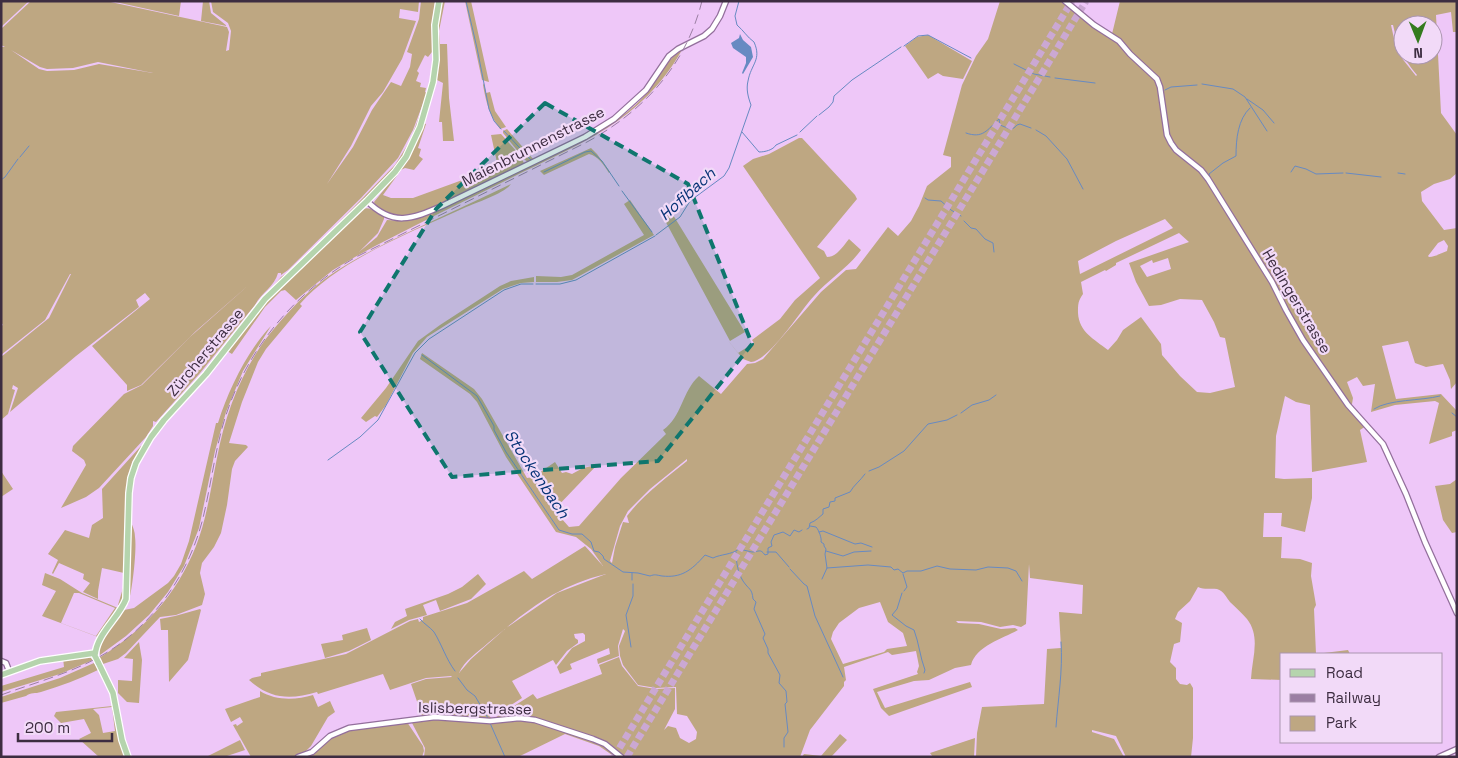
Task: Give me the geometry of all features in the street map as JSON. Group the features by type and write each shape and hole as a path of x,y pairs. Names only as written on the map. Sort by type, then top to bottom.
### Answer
{"main road":[{"name":"Zürcherstrasse","path":"95,654 99,642 126,598 130,485 136,463 164,420 206,374 265,299 367,201 401,164 420,127 434,77 435,25 439,1"},
{"path":"1,676 40,661 95,654 113,693 122,740 128,757"}],"street":[{"name":"Maienbrunnenstrasse","path":"367,201 377,211 390,217 401,219 418,215 442,206 596,131 622,113 640,97 673,52 709,32 718,20 726,1"},
{"name":"Hedingerstrasse","path":"1065,1 1094,25 1119,42 1157,79 1160,87 1167,135 1171,143 1176,150 1201,170 1208,179 1272,282 1303,340 1348,405 1383,444 1457,613"},
{"path":"1,661 6,663 10,671"},
{"name":"Islisbergstrasse","path":"298,757 312,752 330,736 349,728 428,717 490,721 518,718 535,720 605,744 621,757"},
{"path":"1439,757 1457,749"}],"highlighted area":[{"path":"545,103 688,184 752,344 658,461 452,477 360,332 436,209"}],"green space":[{"path":"1,1 29,1 1,27"},
{"path":"31,1 106,1 227,27 229,32 226,51 229,50 231,31 228,23 213,12 211,1 419,1 418,12 400,9 399,18 416,21 402,59 383,92 371,106 351,146 327,184 353,147 372,110 391,82 401,86 410,67 412,54 407,52 419,19 421,1 435,2 432,22 432,52 428,57 425,55 417,71 419,73 416,81 421,83 420,87 426,88 425,92 427,93 413,130 398,158 361,198 288,270 281,275 281,273 278,273 271,286 200,373 156,422 153,421 153,426 146,437 99,488 86,497 61,508 86,465 84,460 72,451 73,446 124,394 142,385 190,337 251,283 196,331 141,385 127,391 127,385 92,346 150,299 145,293 136,300 139,307 76,356 10,412 18,388 13,385 12,389 15,390 8,414 1,420 1,357 49,318 71,274 45,320 1,355 1,326 3,325 1,322 1,47 5,47 1,45 1,29","holes":["11,50 47,69 73,68 98,62 153,73 99,64 74,70 47,71 39,69"]},
{"path":"111,1 181,1 179,16"},
{"path":"203,1 209,1 211,13 227,26 201,21"},
{"path":"441,1 445,1 439,31 440,44 447,44 449,98 454,141 443,141 442,122 439,122 443,83 437,80 433,87 437,26"},
{"path":"465,1 471,1 489,82 482,80"},
{"path":"1000,1 1065,1 1094,25 1112,34 1120,1 1457,1 1457,32 1453,32 1451,12 1436,15 1393,15 1393,25 1391,25 1393,34 1393,65 1407,65 1416,76 1409,65 1439,65 1441,113 1457,135 1457,173 1450,179 1434,184 1421,192 1422,201 1444,230 1457,228 1457,382 1451,389 1450,380 1443,364 1426,367 1415,363 1408,341 1382,346 1396,399 1441,394 1457,411 1457,430 1452,432 1452,436 1429,444 1439,403 1435,401 1395,405 1371,412 1375,384 1363,386 1357,377 1347,382 1353,398 1352,404 1349,405 1366,426 1360,430 1367,462 1312,472 1310,405 1296,402 1285,396 1276,436 1275,478 1312,478 1312,498 1305,532 1281,526 1282,513 1264,513 1263,537 1282,537 1281,558 1300,559 1312,563 1311,576 1316,605 1314,609 1316,653 1280,653 1280,680 1251,679 1255,640 1254,633 1247,619 1221,591 1198,587 1190,601 1178,612 1175,619 1182,623 1180,642 1174,644 1170,662 1176,668 1176,679 1180,684 1187,685 1190,683 1193,688 1191,757 1126,757 1116,736 1092,730 1092,732 1114,739 1124,757 976,757 977,733 982,707 1044,704 1047,649 1061,648 1059,612 1082,614 1083,585 1030,578 1029,564 1026,624 1021,627 1013,625 1000,627 981,622 956,621 958,623 979,624 1001,629 1015,628 1018,630 984,648 974,658 971,665 955,668 929,680 914,681 877,692 885,708 970,682 972,687 889,716 881,708 873,689 918,674 919,666 916,651 892,655 888,652 844,667 846,680 844,686 810,730 800,757 623,757 593,737 545,721 518,719 545,724 571,732 609,749 620,757 615,757 599,746 565,734 518,757 424,757 425,748 411,721 428,718 484,723 435,715 422,716 411,684 426,679 451,676 426,678 390,690 383,674 318,694 317,692 289,697 265,691 249,680 261,676 261,673 346,654 410,621 418,619 419,622 423,620 423,617 467,603 524,571 532,579 585,546 603,566 591,549 576,537 556,532 506,457 477,402 470,394 420,359 422,353 474,389 482,399 527,478 533,477 555,462 562,473 572,474 583,468 597,465 554,510 569,527 579,526 621,478 666,434 663,430 674,418 693,382 699,376 721,394 747,364 763,359 821,292 846,270 856,269 888,227 898,236 911,221 927,186 951,167 951,157 943,155 962,85 976,56 988,39","holes":["1165,219 1173,228 1080,274 1078,261","1179,233 1189,242 1129,263 1136,282 1149,306 1161,305 1180,299 1202,300 1220,337 1225,338 1235,387 1210,393 1197,392 1162,355 1161,344 1141,317 1123,330 1108,350 1084,330 1079,320 1079,303 1083,294 1081,282","1444,240 1448,246 1447,251 1434,256 1428,256 1438,243","1168,258 1171,269 1147,277 1140,266 1152,260 1153,263","687,459 687,461 648,493 627,516 629,523 623,522 612,563 610,561 620,526 628,511 650,489","606,574 557,593 588,579","557,593 506,628 529,610","880,602 888,622 903,633 907,646 887,649 884,652 843,664 831,639 839,623 859,608","505,629 471,659 459,673 472,657","623,629 625,631 619,646 623,665 638,685 656,688 676,687 677,714 687,716 697,732 696,739 689,743 680,738 676,728 668,726 664,730 675,709 675,688 656,689 638,686 622,666 619,657 599,665 602,674 537,699 533,694 493,719 489,716 505,709 522,698 512,681 553,660 556,665 567,651 578,643 574,634 583,633 585,641 572,648 557,667 560,674 572,669 570,664 609,648 610,654 597,659 598,664 619,656 618,646"]},
{"path":"928,35 972,61 963,79 943,76 938,73 928,79 905,46 917,37"},
{"path":"682,50 666,75 648,95 628,113 607,128 585,141 355,257 333,270 296,300 285,290 281,291 265,307 232,354 227,351 268,298 363,209 369,208 374,210 384,219 378,233 359,252 377,237 387,220 405,221 434,212 598,132 621,117 642,99 671,59"},
{"path":"484,83 486,93 490,92 495,111 506,127 500,129 493,119 487,103"},
{"path":"425,101 418,126 405,154 391,173 313,251 271,289 395,165 410,141"},
{"path":"423,123 426,124 418,148 421,149 419,156 423,159 414,170 405,168 401,170 383,195 391,198 413,198 498,167 491,135 501,134 518,153 524,163 510,173 432,209 418,214 392,216 382,211 374,202 396,175"},
{"path":"507,129 534,160 528,162 525,160 503,133"},
{"path":"802,138 857,199 817,247 824,251 827,257 831,257 840,251 849,239 861,250 814,296 767,353 751,362 743,359 738,353 754,343 752,340 780,319 795,300 820,278 743,166 753,159 769,154"},
{"path":"591,148 609,173 598,159 589,154 544,175 540,171"},
{"path":"511,184 483,201 378,248 388,242"},
{"path":"630,200 654,235 572,280 536,282 536,276 561,277 572,275 644,235 624,204"},
{"path":"670,210 745,332 730,341 662,215"},
{"path":"376,249 334,274 316,288 300,304 302,306 266,349 258,362 242,402 229,443 246,445 248,447 235,461 221,533 214,547 202,563 200,573 205,594 202,605 176,615 160,617 126,653 118,659 103,664 99,658 130,636 144,623 157,610 179,581 196,546 203,525 224,426 241,381 265,340 311,290 329,276"},
{"path":"534,277 534,282 521,283 503,289 427,337 413,353 386,405 377,417 375,416 366,422 361,418 386,388 418,341 500,286 511,281"},
{"path":"271,326 243,371 226,412 215,451 199,528 184,566 168,592 149,615 126,636 100,655 101,644 104,638 124,610 134,608 168,583 181,564 189,541 216,423 218,423 227,398 246,359"},
{"path":"141,446 133,467 123,599 120,605 118,605 123,588 124,573 102,568 98,599 83,592 90,583 83,579 84,574 59,563 53,574 58,560 48,554 65,530 89,538 92,525 103,518 102,489"},
{"path":"1,471 13,489 1,497"},
{"path":"1457,479 1457,532 1452,533 1443,520 1435,486 1450,484"},
{"path":"131,522 135,533 135,551 128,604"},
{"path":"45,573 60,579 82,593 118,608 98,637 42,616 56,591 42,585","holes":["74,593 79,593 115,608 96,636 61,623"]},
{"path":"478,574 486,584 471,599 440,611 436,600 423,605 427,615 409,620 391,629 395,622 407,616 405,609 448,594 462,587"},
{"path":"200,609 188,660 169,682 168,630 161,630 160,619"},
{"path":"367,628 371,640 349,651 325,658 321,644 343,640 342,635"},
{"path":"139,642 142,660 139,703 127,702 118,693 118,680 132,681 133,659 124,658"},
{"path":"1348,650 1350,653 1324,653"},
{"path":"89,656 93,660 60,674 1,692 1,686 64,667 63,658"},
{"path":"94,663 98,670 63,685 1,703 1,697 60,678"},
{"path":"260,691 273,697 286,699 313,695 318,707 330,701 335,712 328,717 311,746 303,754 294,757 251,757 233,725 236,724 237,726 243,722 240,717 231,722 225,709 260,697"},
{"path":"112,706 125,757 99,757 79,739 91,733 84,719 61,723 54,716 56,712","holes":["112,707 115,731 103,733 99,715 93,709"]},
{"path":"407,722 423,746 422,757 304,757 333,737 353,729"},
{"path":"840,734 847,740 831,757 802,757 804,754 821,756"},
{"path":"975,738 974,757 933,757 930,753"},
{"path":"240,740 245,750 224,757 206,757"}],"water":[{"path":"740,34 743,40 751,47 753,57 743,74 746,57 733,48 731,43 739,38"}],"waterway":[{"path":"466,1 489,109 494,121 501,129"},
{"name":"Hofibach","path":"656,235 680,217 690,201 724,176 729,168 751,105 747,84 757,53 754,42 737,25 735,16 739,1"},
{"path":"904,46 918,36 928,35 971,58"},
{"path":"819,115 833,102 834,96 852,80 901,47"},
{"path":"1014,64 1034,74 1050,77"},
{"path":"1055,78 1095,83"},
{"path":"1202,84 1233,89 1245,97 1267,131"},
{"path":"1165,90 1171,87 1197,85"},
{"path":"1247,99 1263,110 1274,123"},
{"path":"1210,178 1209,174 1236,156 1240,124 1250,108"},
{"path":"800,132 817,116"},
{"path":"966,133 972,135 981,134 999,119 1000,125 1010,129 1020,124 1031,128"},
{"path":"1036,130 1046,136 1067,159 1083,189"},
{"path":"504,131 531,160"},
{"path":"742,132 759,152 771,149 797,135"},
{"path":"20,157 29,146"},
{"path":"544,172 585,152 591,151 602,161 619,186"},
{"path":"1,180 18,159"},
{"path":"1291,172 1295,166 1316,174 1343,173"},
{"path":"1346,173 1381,177"},
{"path":"1398,173 1405,174"},
{"path":"622,191 652,232"},
{"path":"925,198 941,201 961,216"},
{"path":"964,221 971,228 976,229 985,239 993,243 994,252"},
{"name":"Hofibach","path":"536,284 560,284 576,280 655,236"},
{"name":"Hofibach","path":"328,460 360,437 378,420 415,353 429,339 504,290 521,284 533,284"},
{"name":"Stockenbach","path":"422,355 477,396 506,452 559,530 572,534 582,534 591,542 594,551 599,552 604,559 623,572 650,576 675,576 690,569 705,555 713,558 739,549 752,552 761,551 765,555 768,554 768,548 772,546 771,542 774,535 783,532 790,536 794,530 799,532 802,530"},
{"path":"961,413 972,405 989,400 996,395"},
{"path":"1374,409 1388,403 1440,396"},
{"path":"1452,413 1457,417"},
{"path":"869,471 904,451 928,424 947,420 957,415"},
{"path":"807,529 810,523 823,514 823,509 829,507 830,502 850,492 865,474"},
{"path":"810,526 817,528 821,542 826,549 827,568 822,579"},
{"path":"819,532 823,531 855,544 861,543 872,547"},
{"path":"826,551 843,556 854,552 871,551"},
{"path":"736,552 740,574 756,602 754,609 765,634 763,638 768,653 780,675 779,683 786,691 787,702 785,704 788,732 784,738 784,747"},
{"path":"767,552 776,552 789,567"},
{"path":"827,568 868,565 891,567 903,573 907,571 921,571 937,566 950,569 976,570 988,567 1008,568 1016,571 1022,581"},
{"path":"790,569 807,586 815,616 843,677"},
{"name":"Stockenbach","path":"632,573 632,580"},
{"path":"903,574 907,587 904,591"},
{"path":"631,647 626,615 633,596 633,584"},
{"path":"902,593 897,609 892,615 914,630 925,670 924,673"},
{"path":"420,619 434,632 455,671"},
{"path":"1056,727 1061,674 1061,642"},
{"path":"458,678 467,690 475,696 488,718"},
{"path":"490,723 505,757"}],"tunnel":[{"path":"614,757 1072,1"},
{"path":"627,757 1086,1"}],"railway":[{"path":"1,695 66,672 96,659 125,640 139,628 164,600 183,570 198,536 225,418 234,393 260,346 293,306 333,271 356,257 587,142 627,116 660,84 674,66 695,24 702,1"}]}
